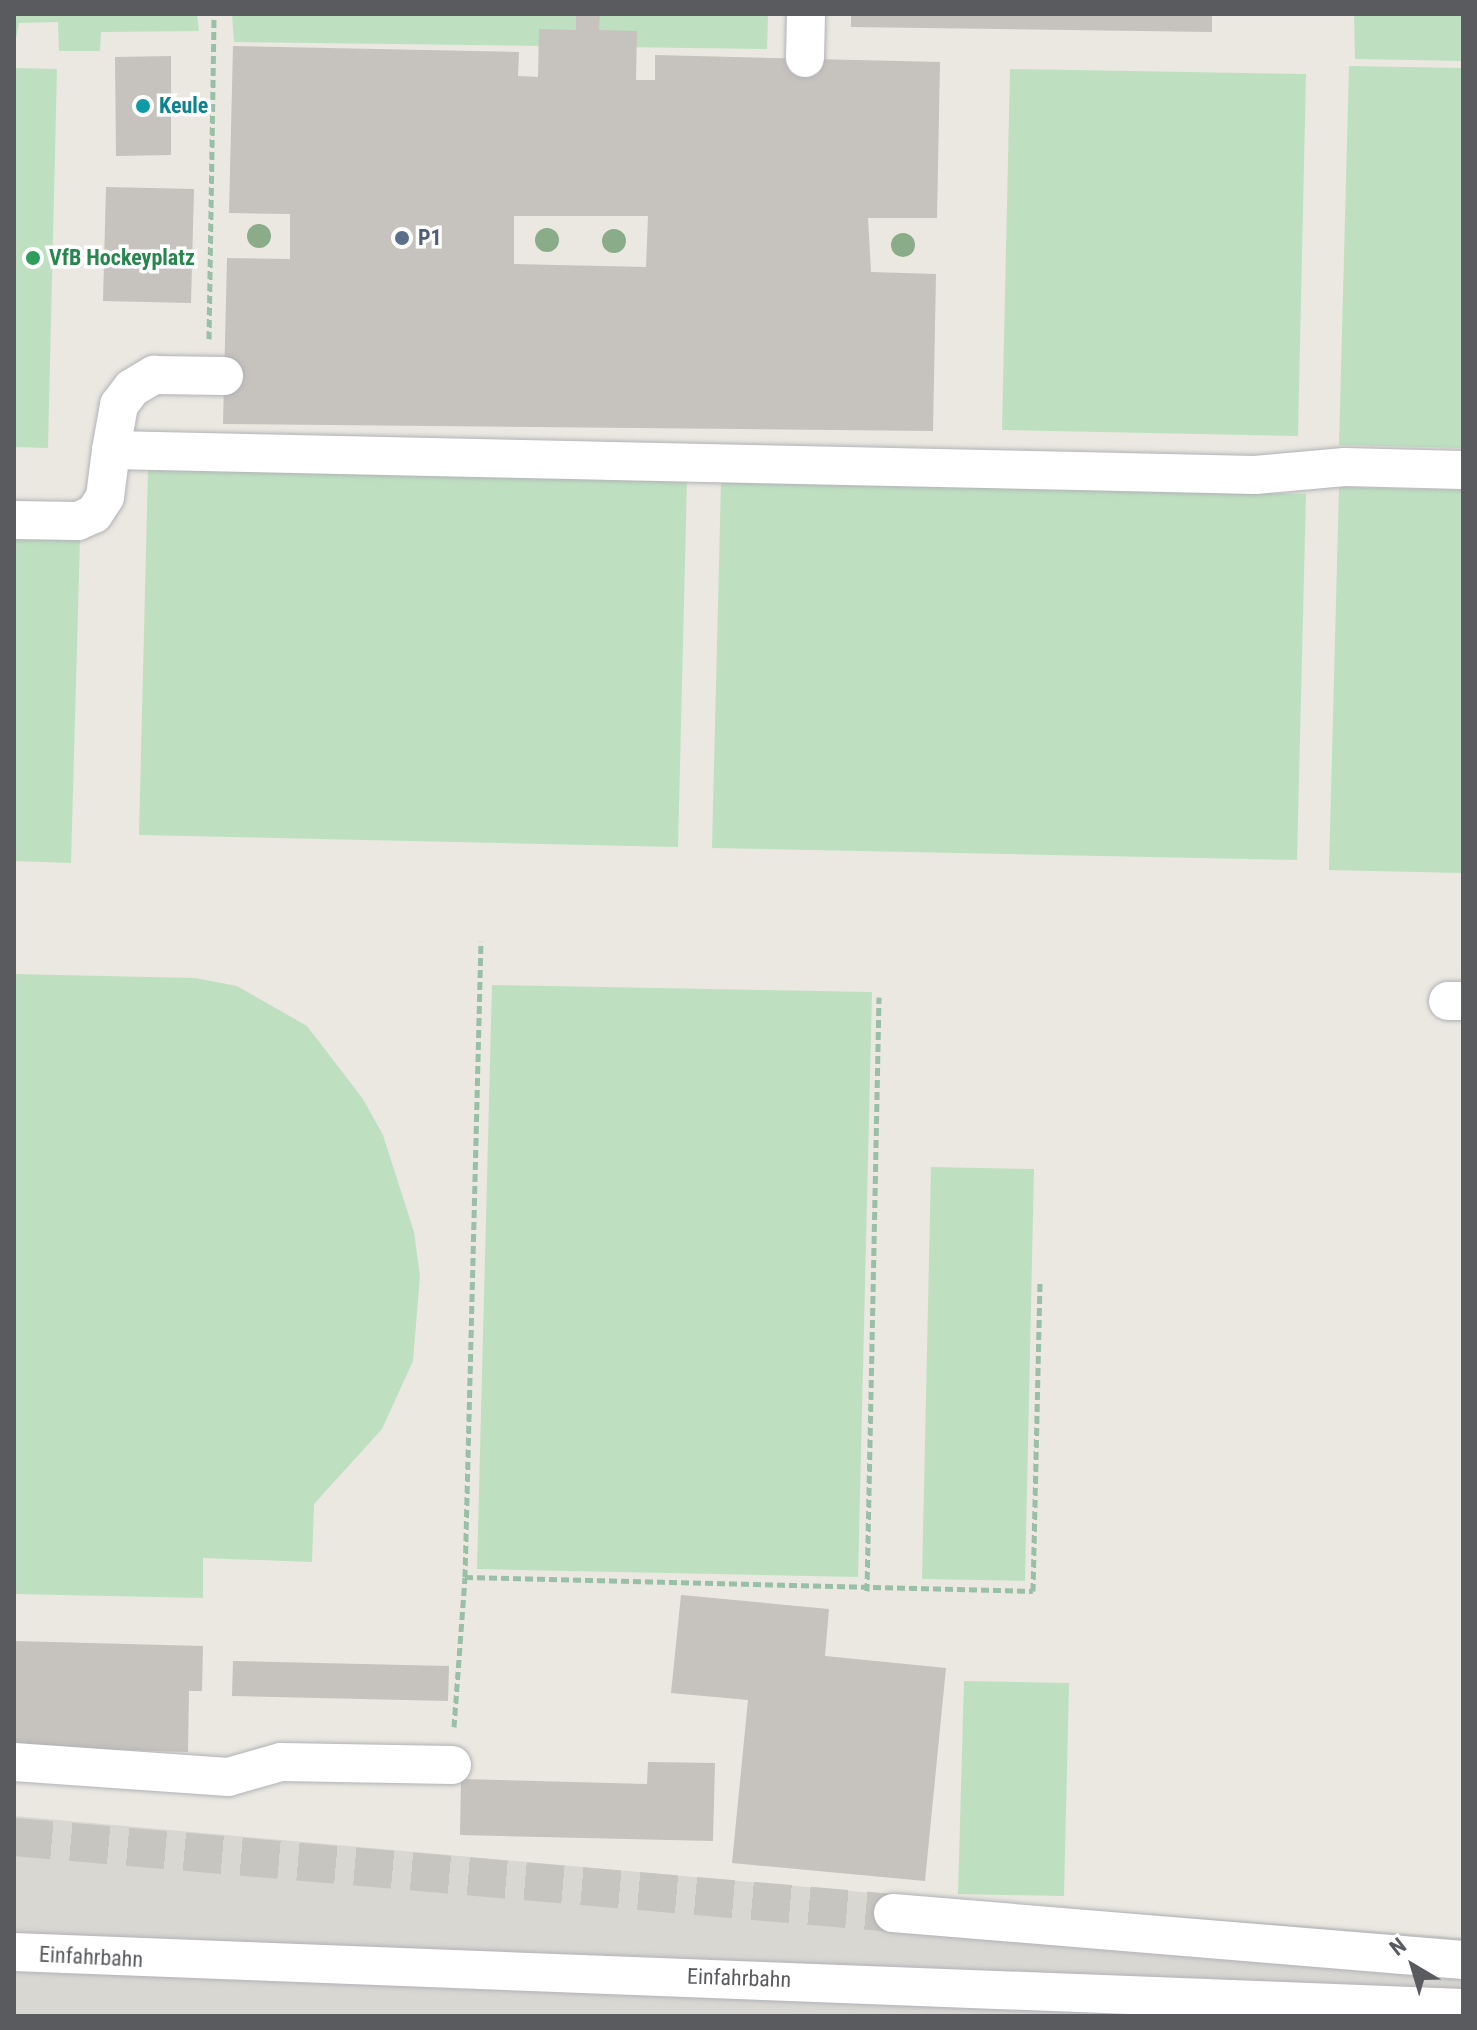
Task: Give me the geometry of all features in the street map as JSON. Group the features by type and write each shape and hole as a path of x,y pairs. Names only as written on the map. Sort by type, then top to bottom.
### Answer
{"street":[{"path":"805,58 806,14"},
{"path":"14,520 78,521 94,514 105,497 119,405 132,388 154,375 217,376"},
{"path":"111,450 1255,475 1345,467 1463,470"},
{"path":"14,1762 228,1777 281,1762 452,1765"},
{"path":"893,1913 1463,1960"},
{"name":"Einfahrbahn","path":"14,1952 1463,2008"}],"path":[{"path":"214,14 217,376"},
{"path":"452,1765 465,1577 481,941"},
{"path":"867,1591 879,997"},
{"path":"465,1577 867,1591 1033,1591 1040,1281"}],"shaded area":[{"path":"14,1816 896,1895 1463,1938 1463,2016 14,2016"}],"green space":[{"path":"14,14 197,14 199,31 101,32 100,51 59,51 58,22 19,23 14,48"},
{"path":"232,14 768,14 767,49 234,42"},
{"path":"1354,14 1463,14 1463,61 1355,59"},
{"path":"1349,66 1463,68 1463,448 1339,445"},
{"name":"VfB Hockeyplatz","path":"14,68 57,69 48,448 14,447"},
{"path":"1010,69 1306,74 1298,436 1002,430"},
{"path":"148,469 687,480 678,847 139,835"},
{"path":"721,482 1306,494 1297,860 712,848"},
{"path":"1339,487 1463,490 1463,873 1329,870"},
{"path":"14,538 80,538 71,863 14,861"},
{"path":"14,974 195,978 237,986 307,1026 363,1099 383,1135 414,1232 420,1276 413,1361 382,1429 314,1504 312,1562 203,1558 203,1598 14,1594"},
{"path":"492,985 872,992 858,1577 477,1569"},
{"path":"931,1167 1034,1169 1025,1581 922,1579"},
{"path":"964,1681 1069,1683 1064,1896 958,1894"}],"building":[{"name":"P1","path":"576,14 600,14 599,30 637,31 636,80 655,80 655,55 940,62 937,218 868,218 871,272 936,274 933,431 223,424 227,258 290,259 290,214 229,213 233,46 519,52 518,76 538,77 539,29 576,30","holes":["514,216 648,216 646,267 514,264"]},
{"path":"851,14 1212,14 1212,32 851,27"},
{"name":"Keule","path":"171,56 171,155 116,156 115,57"},
{"path":"106,187 194,189 191,303 103,301"},
{"path":"681,1595 829,1609 825,1656 946,1668 925,1881 732,1863 748,1700 671,1693"},
{"path":"14,1641 203,1646 202,1691 189,1691 188,1752 14,1747"},
{"path":"233,1661 449,1666 448,1701 232,1696"},
{"path":"648,1762 715,1763 713,1841 460,1835 461,1779 647,1784"}],"tunnel":[{"path":"14,1837 893,1913"}],"place":[{"name":"Keule","path":"143,106"},
{"name":"P1","path":"402,238"},
{"name":"VfB Hockeyplatz","path":"33,258"}]}
